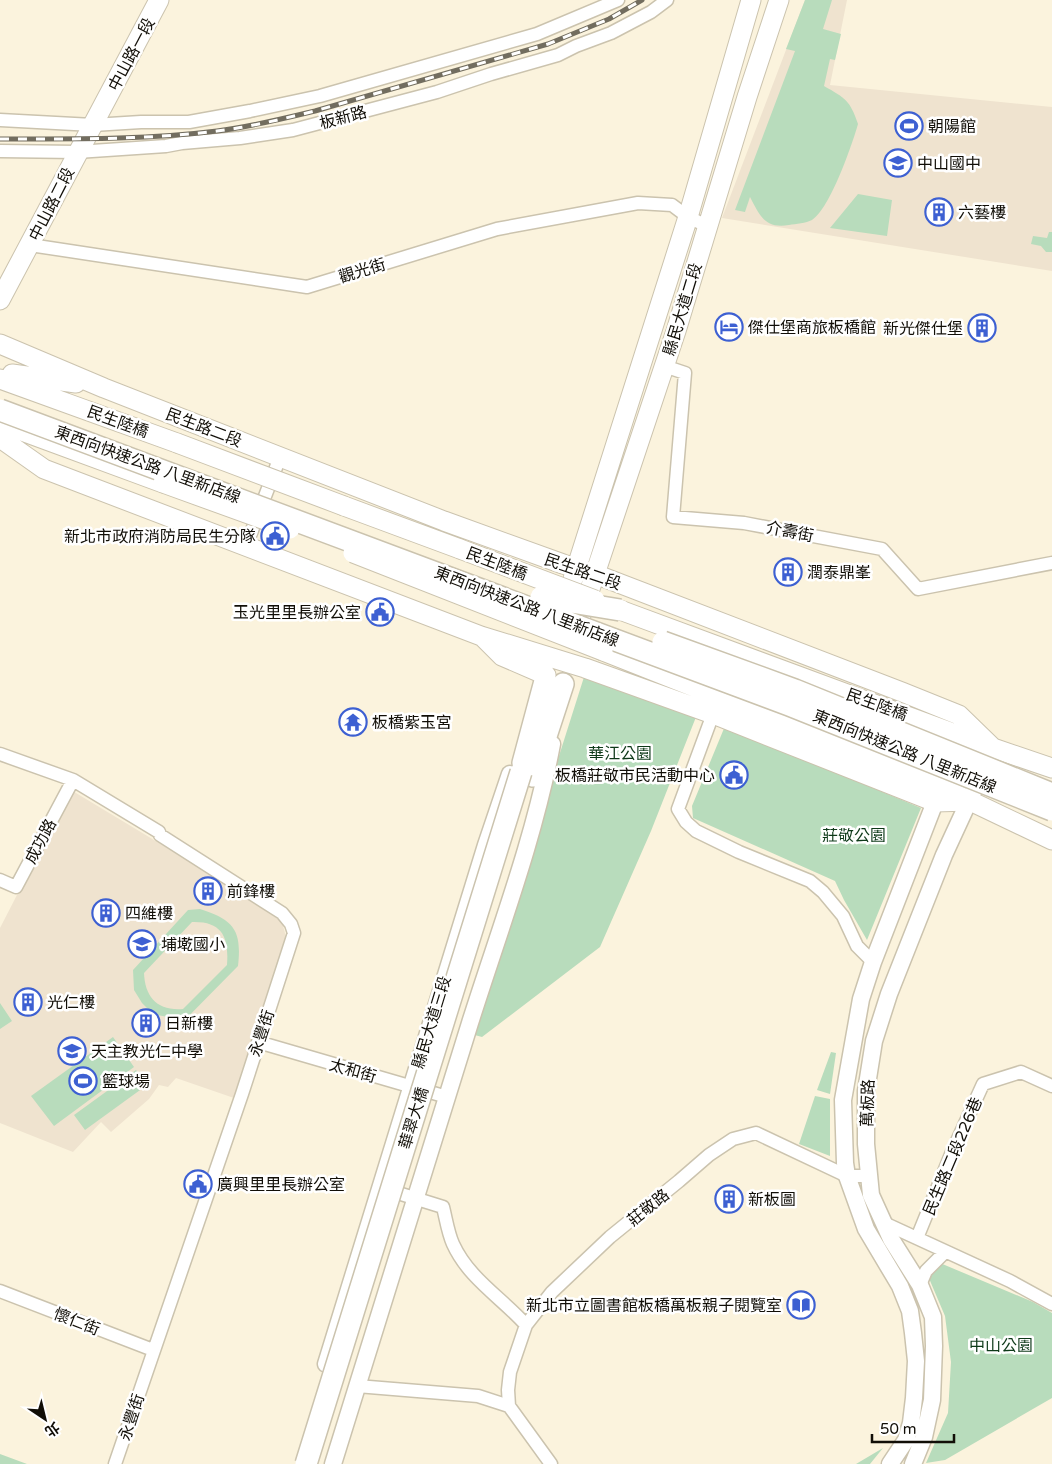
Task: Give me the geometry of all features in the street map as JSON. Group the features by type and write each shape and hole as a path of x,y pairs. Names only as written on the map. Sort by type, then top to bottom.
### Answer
{"highway":[{"name":"東西向快速公路 八里新店線","path":"0,394 535,602 1052,810"},
{"name":"東西向快速公路 八里新店線","path":"0,410 535,602 795,690 1052,794"},
{"path":"535,602 620,610"},
{"path":"535,602 603,651"},
{"path":"527,774 551,680"},
{"name":"華翠大橋","path":"306,1464 527,774"},
{"name":"華翠大橋","path":"321,1464 527,774"}],"main road":[{"name":"中山路一段","path":"102,108 159,0"},
{"name":"縣民大道二段","path":"572,615 576,568 688,217 751,0"},
{"name":"縣民大道二段","path":"572,615 595,574 664,366 747,97 780,0"},
{"name":"中山路二段","path":"0,300 102,108"},
{"name":"民生路二段","path":"0,344 104,388 444,521 595,574 902,692 959,716 993,748 1049,767"},
{"name":"民生路二段","path":"0,372 104,388"},
{"name":"民生陸橋","path":"0,379 177,443 993,748"},
{"path":"0,423 330,544 767,714 938,794"},
{"path":"0,438 44,470"},
{"path":"0,450 44,470 481,636 569,662 938,794 970,800 1047,838"},
{"name":"縣民大道三段","path":"551,680 548,656 572,615"},
{"name":"縣民大道三段","path":"551,680 569,662 572,615"},
{"path":"481,636 502,656 551,680"},
{"path":"1047,838 1014,800 1007,788 1006,781 1012,771 1030,765 1049,767"}],"street":[{"name":"板新路","path":"0,120 93,125 189,122 320,96 537,34 618,0"},
{"name":"板新路","path":"0,150 77,152 166,146 240,138 304,127 437,92 558,55 611,33 651,12 667,0"},
{"name":"觀光街","path":"30,245 307,287 497,229 638,203 672,205 688,217 708,226"},
{"name":"介壽街","path":"664,366 685,373 673,517 744,523 882,549 918,589 1052,564"},
{"path":"246,546 280,457"},
{"name":"縣民大道三段","path":"296,1464 486,844 511,771 551,680"},
{"name":"縣民大道三段","path":"333,1464 528,844 545,781 551,680"},
{"path":"713,714 678,809 686,822 696,831 810,881 823,892 842,916 857,946 873,962"},
{"name":"萬板路","path":"913,1464 924,1438 932,1400 933,1317 920,1285 891,1239 871,1195 866,1144 866,1091 874,1041 892,986 944,855 993,748"},
{"name":"永豐街","path":"0,754 73,780 159,832 160,835 282,913 291,924 294,933 115,1464"},
{"name":"成功路","path":"0,880 16,887 73,780"},
{"name":"萬板路","path":"890,1464 906,1440 911,1424 916,1360 913,1333 910,1311 900,1286 866,1229 847,1176 843,1100 861,999 873,962 938,794"},
{"name":"太和街","path":"258,1042 447,1097"},
{"name":"民生路二段226巷","path":"917,1238 952,1152 983,1084 1021,1072 1052,1086"},
{"name":"莊敬路","path":"509,1406 510,1372 526,1325 552,1292 610,1238 680,1182 709,1155 733,1140 756,1133 847,1176 869,1176"},
{"path":"380,1188 416,1197 443,1207 453,1243 467,1267 488,1290 526,1325"},
{"path":"884,1224 1010,1281 1052,1304"},
{"path":"920,1285 926,1271 945,1252"},
{"name":"懷仁街","path":"0,1291 153,1350"},
{"path":"357,1386 478,1396 495,1400 509,1406 551,1464"}],"shaded area":[{"name":"中山國中","path":"805,0 847,0 830,85 1052,107 1052,271 722,218"},
{"name":"埔墘國小","path":"71,790 222,881 282,922 286,937 234,1098 176,1078 168,1087 159,1085 149,1099 111,1132 101,1122 73,1152 0,1123 0,928"}],"green space":[{"path":"805,0 832,0 823,29 841,34 835,60 830,59 824,86 846,100 858,124 840,176 819,214 807,222 781,226 764,220 750,197 745,212 735,210 795,51 786,49"},
{"path":"858,194 892,200 887,236 830,228"},
{"path":"1049,232 1052,232 1052,252 1046,252 1041,246 1031,244 1033,236 1047,238"},
{"name":"華江公園","path":"584,677 696,717 651,831 600,947 482,1037 471,1034"},
{"name":"莊敬公園","path":"725,726 921,808 867,940 835,881 693,818 692,806"},
{"path":"200,909 221,917 228,922 237,935 239,943 238,966 173,1032 166,1027 174,1018 157,1015 142,1003 134,990 133,970 188,910","holes":["192,922 211,924 222,933 227,947 227,965 183,1009 166,1008 159,1005 154,1001 147,989 144,973"]},
{"path":"0,1003 12,1021 0,1029"},
{"name":"籃球場","path":"113,1037 134,1067 54,1126 31,1096"},
{"path":"831,1052 836,1053 830,1094 817,1090"},
{"path":"136,1070 147,1085 85,1130 74,1115"},
{"path":"815,1096 830,1099 830,1156 799,1144"},
{"name":"中山公園","path":"940,1263 1033,1302 1052,1313 1052,1398 945,1460 926,1463 948,1413 951,1362 945,1316 928,1276"},
{"path":"883,1448 870,1464 856,1464"},
{"path":"0,1454 27,1464 0,1464"}],"railway":[{"path":"0,139 163,136 217,131 266,122 315,111 548,44 609,19 642,0"}],"place":[{"name":"朝陽館","path":"909,126"},
{"name":"中山國中","path":"898,163"},
{"name":"六藝樓","path":"939,212"},
{"name":"傑仕堡商旅板橋館","path":"729,327"},
{"name":"新光傑仕堡","path":"982,328"},
{"name":"新北市政府消防局民生分隊","path":"275,536"},
{"name":"潤泰鼎峯","path":"788,572"},
{"name":"玉光里里長辦公室","path":"380,612"},
{"name":"板橋紫玉宮","path":"353,722"},
{"name":"板橋莊敬市民活動中心","path":"734,775"},
{"name":"前鋒樓","path":"208,891"},
{"name":"四維樓","path":"106,913"},
{"name":"埔墘國小","path":"142,944"},
{"name":"光仁樓","path":"28,1002"},
{"name":"日新樓","path":"146,1023"},
{"name":"天主教光仁中學","path":"72,1051"},
{"name":"籃球場","path":"83,1081"},
{"name":"廣興里里長辦公室","path":"198,1184"},
{"name":"新板圖","path":"729,1199"},
{"name":"新北市立圖書館板橋萬板親子閱覽室","path":"801,1305"}]}
